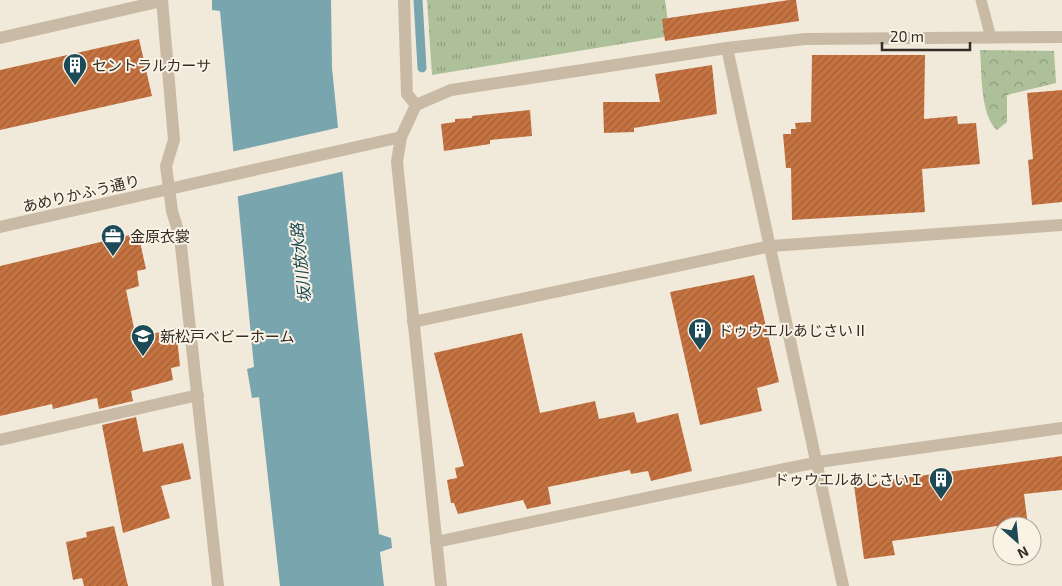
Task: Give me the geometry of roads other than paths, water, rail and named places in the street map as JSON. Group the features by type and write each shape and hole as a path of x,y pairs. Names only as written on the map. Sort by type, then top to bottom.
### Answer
{"street":[{"path":"404,0 407,94 416,105"},
{"path":"0,38 162,1 174,140 166,166 169,189 180,237 218,586"},
{"path":"441,586 397,162 401,137 416,105 451,90 728,48 805,39 1062,37"},
{"path":"728,48 843,586"},
{"name":"あめりかふう通り","path":"0,228 401,137"},
{"path":"413,322 771,246 1062,225"},
{"path":"0,440 198,395"},
{"path":"436,542 818,462 1062,428"}],"lane":[{"path":"980,0 991,38"}],"water":[{"name":"坂川放水路","path":"212,0 331,0 332,68 379,534 391,538 392,548 380,552 384,586 280,586 259,397 252,398 247,369 254,367 220,11 212,10"}],"waterway":[{"path":"418,0 422,68"}],"place":[{"name":"セントラルカーサ","path":"75,86"},
{"name":"金原衣裳","path":"113,257"},
{"name":"ドゥウエルあじさいⅡ","path":"700,351"},
{"name":"新松戸ベビーホーム","path":"143,357"},
{"name":"ドゥウエルあじさいＩ","path":"941,500"}]}
